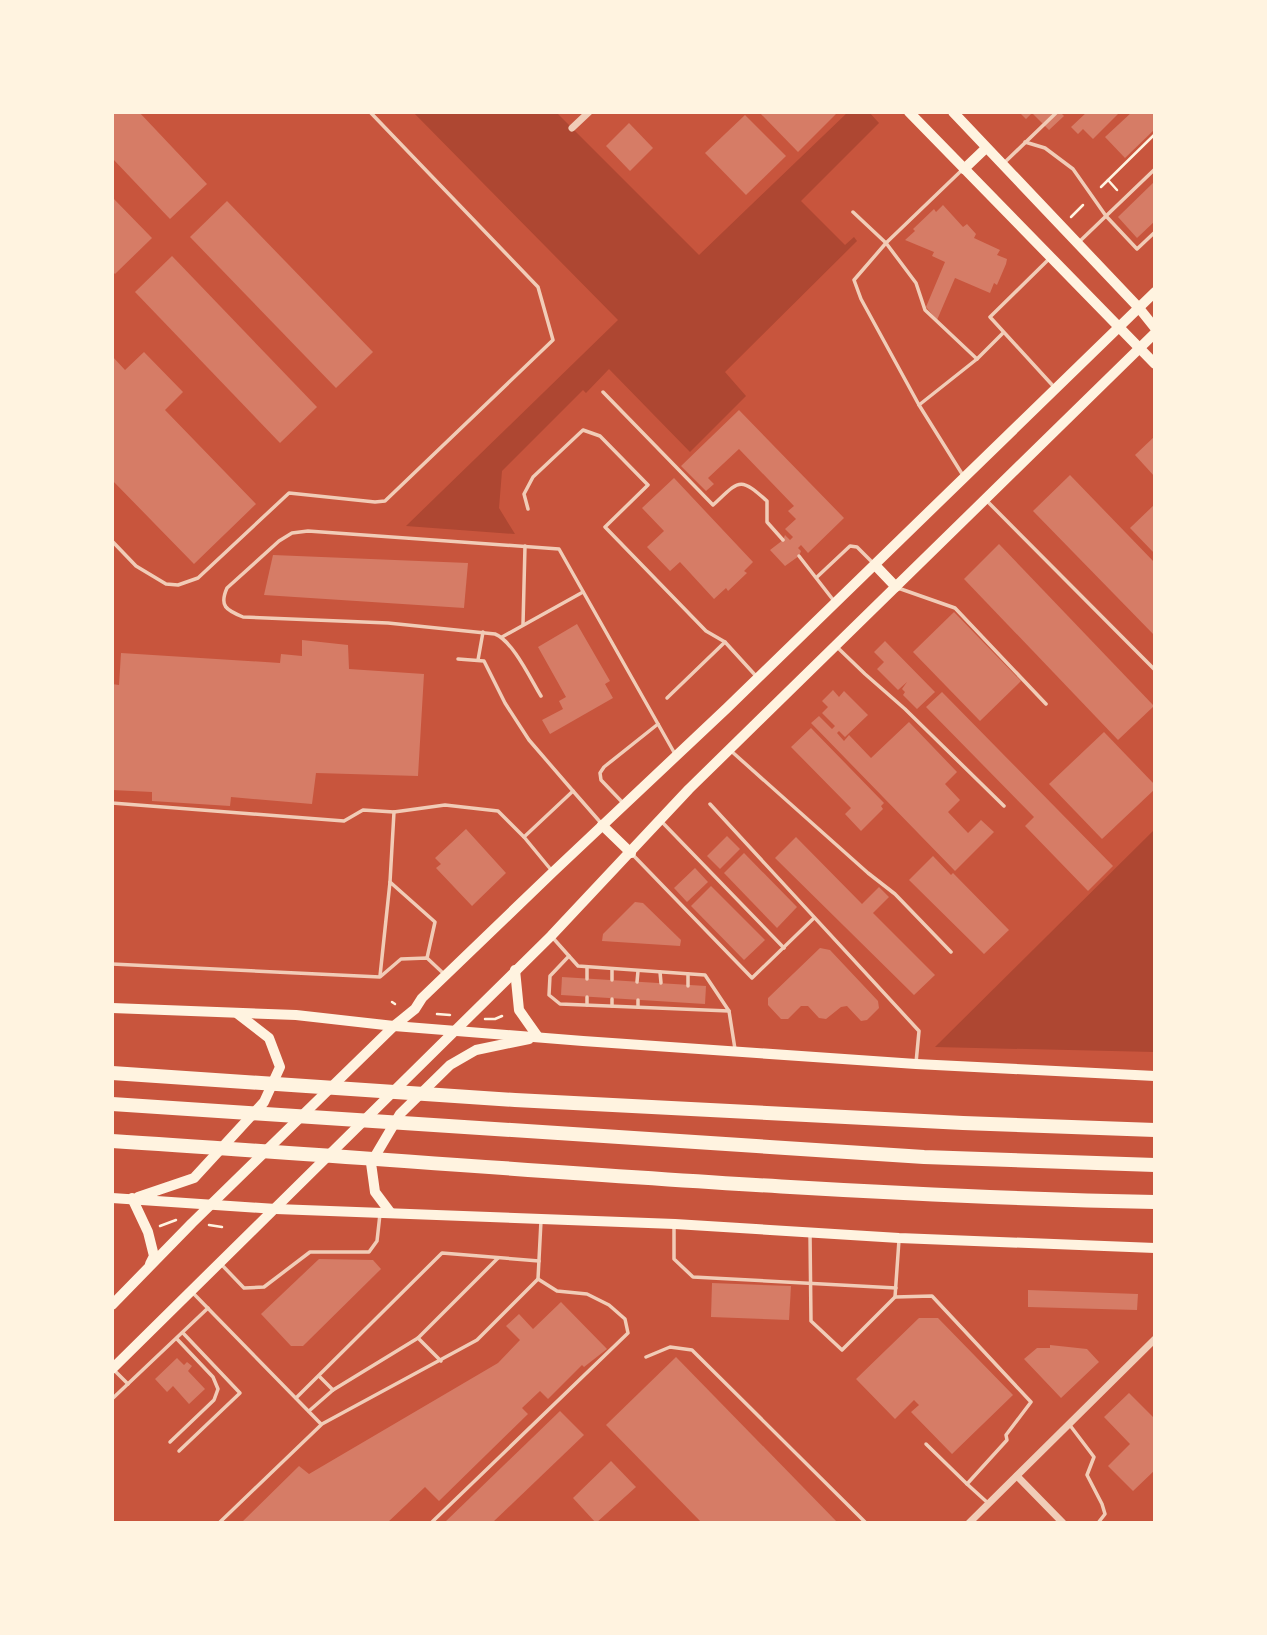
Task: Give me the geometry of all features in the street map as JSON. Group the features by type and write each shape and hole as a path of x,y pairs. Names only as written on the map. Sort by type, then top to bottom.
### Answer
{"highway":[{"path":"112,1073 515,1100 1155,1130"},
{"path":"112,1104 924,1157 1155,1165"},
{"path":"112,1141 926,1194 1155,1202"}],"main road":[{"path":"909,112 1155,364"},
{"path":"112,1369 551,936 729,749 986,500 1155,330 1139,308 953,112"},
{"path":"964,169 986,148"},
{"path":"112,1305 394,1026 415,1009 422,998 965,479 1155,292"},
{"path":"875,565 896,587"},
{"path":"602,825 631,853"},
{"path":"515,970 519,1010 538,1037"},
{"path":"112,1009 296,1015 394,1026 916,1064 1155,1076"},
{"path":"132,1198 194,1178 264,1102 280,1067 269,1038 237,1014"},
{"path":"385,1212 375,1192 371,1163 400,1114 458,1060 476,1051 538,1037"},
{"path":"112,1198 210,1206 541,1221 674,1224 1155,1248"},
{"path":"132,1198 148,1231 154,1256 148,1269"}],"street":[{"path":"572,128 589,112"},
{"path":"969,1523 1155,1339"},
{"path":"1017,1476 1063,1523"}],"lane":[{"path":"112,541 136,566 166,584 178,585 198,578 289,493 385,502 553,340 538,287 370,112"},
{"path":"1002,164 1057,112"},
{"path":"1026,142 1045,148 1073,169 1106,216 1137,249 1155,232"},
{"path":"964,169 886,243 854,280 861,299 919,405 965,479"},
{"path":"1077,244 1155,169"},
{"path":"853,212 886,243 916,283 925,310 976,359"},
{"path":"1050,258 990,317 1056,389"},
{"path":"919,405 1003,334"},
{"path":"603,392 713,505 732,487 748,484 767,501 768,522 783,540"},
{"path":"528,509 524,494 533,477 583,430 600,436 648,485 605,527 706,631 725,642 758,677"},
{"path":"986,500 1155,670"},
{"path":"541,696 502,638 483,632 388,623 243,617 230,612 225,607 223,598 227,588 279,541 292,533 308,531 559,549 676,755"},
{"path":"817,577 850,545 857,547 875,565"},
{"path":"523,624 525,547"},
{"path":"799,556 836,603"},
{"path":"896,587 955,608 1046,704"},
{"path":"502,638 583,592"},
{"path":"478,660 483,632"},
{"path":"667,698 725,642"},
{"path":"836,646 915,718 1004,806"},
{"path":"458,659 484,661 529,740 602,825"},
{"path":"624,804 601,780 600,772 658,724"},
{"path":"729,749 895,894 951,952"},
{"path":"524,837 573,791"},
{"path":"112,803 344,821 363,810 394,812 445,805 498,811 553,872"},
{"path":"710,804 919,1031 916,1064"},
{"path":"380,977 394,812"},
{"path":"660,820 783,948"},
{"path":"631,853 752,978 814,918"},
{"path":"390,883 435,922 427,958"},
{"path":"551,936 578,966 705,975 729,1011 736,1051"},
{"path":"569,956 550,975 549,995 560,1004 729,1011"},
{"path":"112,964 380,977 401,959 427,958 446,976"},
{"path":"587,967 587,979"},
{"path":"612,969 612,980"},
{"path":"637,982 638,971"},
{"path":"660,972 661,984"},
{"path":"688,974 688,986"},
{"path":"587,997 587,1005"},
{"path":"612,999 612,1006"},
{"path":"638,1000 638,1007"},
{"path":"661,1002 661,1008"},
{"path":"688,1003 688,1010"},
{"path":"219,1263 244,1288 264,1287 310,1252 369,1252 377,1241 385,1212"},
{"path":"219,1523 322,1424 477,1340 538,1279 541,1221"},
{"path":"674,1224 674,1259 693,1277 896,1288"},
{"path":"810,1231 811,1321 842,1350 895,1297 899,1237"},
{"path":"296,1398 442,1253 538,1261"},
{"path":"309,1411 333,1390 418,1338 498,1258"},
{"path":"431,1523 628,1333 625,1319 609,1305 587,1294 557,1291 538,1279"},
{"path":"191,1290 322,1424"},
{"path":"895,1297 932,1296 1031,1402 1006,1435 1007,1440 967,1484"},
{"path":"112,1399 208,1308"},
{"path":"179,1451 240,1393 183,1333"},
{"path":"418,1338 440,1361"},
{"path":"177,1339 213,1377 218,1389"},
{"path":"646,1357 670,1347 692,1350 866,1523"},
{"path":"112,1369 128,1384"},
{"path":"170,1442 214,1400 224,1376"},
{"path":"319,1376 333,1390"},
{"path":"1069,1424 1094,1457 1087,1475 1105,1514 1098,1523"},
{"path":"926,1444 989,1504"}],"path":[{"path":"1101,187 1155,134"},
{"path":"1108,180 1117,190"},
{"path":"1071,217 1083,205"},
{"path":"437,1014 450,1015"},
{"path":"484,1018 495,1019 502,1016"},
{"path":"160,1226 174,1220 180,1221"},
{"path":"209,1225 222,1227"}],"shaded area":[{"path":"413,112 556,112 699,255 848,112 869,112 879,123 801,201 845,245 854,237 857,241 725,372 746,396 690,452 609,369 586,393 583,390 502,471 499,508 515,534 406,526 618,320"},
{"path":"1155,829 1155,1052 935,1047"}],"building":[{"path":"112,112 139,112 207,184 170,219 112,158"},
{"path":"759,112 838,112 798,152"},
{"path":"1019,112 1060,112 1064,116 1049,130 1032,113 1026,119"},
{"path":"1087,112 1120,112 1093,139 1083,129 1078,134 1071,127"},
{"path":"1132,112 1155,112 1155,129 1125,158 1105,137"},
{"path":"745,115 786,156 746,195 705,153"},
{"path":"629,123 653,148 630,171 606,146"},
{"path":"1155,181 1155,221 1137,238 1118,217"},
{"path":"112,197 152,238 115,274 112,271"},
{"path":"227,201 373,352 336,388 190,237"},
{"path":"943,205 963,227 967,224 976,234 974,238 1000,250 997,255 1007,259 997,285 994,283 990,293 955,278 937,320 926,307 945,262 932,256 934,252 905,240 934,209 936,212"},
{"path":"172,256 317,407 280,443 135,292"},
{"path":"144,352 183,392 165,410 256,504 194,564 112,480 112,356 125,370"},
{"path":"739,410 844,518 808,553 801,545 798,548 801,551 799,556 785,566 770,550 783,540 785,535 790,540 793,537 785,529 796,519 788,511 794,506 739,449 708,478 714,484 706,491 681,466"},
{"path":"1155,436 1155,477 1135,455"},
{"path":"1070,475 1155,563 1155,636 1033,511"},
{"path":"674,478 753,562 744,571 747,573 728,591 726,588 714,599 680,562 670,571 647,547 664,531 642,508"},
{"path":"1155,504 1155,554 1130,528"},
{"path":"999,544 1154,706 1118,740 964,579"},
{"path":"273,555 468,563 464,608 264,595"},
{"path":"954,612 1021,681 980,721 913,652"},
{"path":"577,624 610,681 605,684 613,698 550,734 542,720 563,709 559,701 566,697 538,647"},
{"path":"302,640 348,645 349,669 424,674 418,776 316,773 312,804 231,797 230,806 152,801 152,792 112,790 112,684 119,685 121,653 280,663 281,654 302,656"},
{"path":"885,641 935,692 917,709 903,695 905,692 902,689 907,682 898,690 877,669 884,662 874,652"},
{"path":"833,690 839,697 844,691 868,715 845,737 839,731 837,733 844,741 849,735 871,758 909,722 957,772 945,784 960,800 948,812 968,833 981,820 994,832 955,871 811,723 819,716 832,729 835,726 822,713 828,707 822,701"},
{"path":"942,692 1113,866 1088,891 1025,826 1034,817 926,707"},
{"path":"811,728 884,803 881,806 883,809 861,831 845,814 851,808 791,747"},
{"path":"1104,732 1155,785 1155,789 1102,839 1049,784"},
{"path":"466,829 506,873 472,906 436,868 441,864 435,858"},
{"path":"727,836 740,849 720,869 707,856"},
{"path":"796,837 862,904 879,887 889,897 873,913 935,975 914,995 775,858"},
{"path":"744,853 797,907 777,928 724,873"},
{"path":"933,856 1009,930 984,954 909,880"},
{"path":"695,868 708,882 687,902 674,888"},
{"path":"711,886 765,940 744,960 691,906"},
{"path":"635,902 643,903 681,940 680,946 602,941 603,934"},
{"path":"820,948 830,950 878,1001 879,1008 867,1020 861,1021 847,1006 841,1007 826,1019 819,1018 808,1006 801,1006 788,1019 781,1019 768,1005 768,998"},
{"path":"562,977 706,986 705,1004 561,995"},
{"path":"319,1259 373,1260 381,1269 303,1346 291,1346 261,1314"},
{"path":"712,1283 791,1286 789,1320 711,1317"},
{"path":"1028,1290 1138,1294 1137,1310 1028,1307"},
{"path":"561,1302 607,1349 584,1367 582,1365 548,1399 540,1391 522,1408 528,1414 439,1501 425,1487 387,1523 241,1523 299,1466 309,1474 498,1363 520,1340 506,1326 519,1314 533,1329"},
{"path":"919,1318 938,1318 1013,1395 952,1454 911,1412 919,1405 914,1400 895,1419 856,1379"},
{"path":"1050,1345 1087,1349 1099,1362 1061,1398 1024,1359 1037,1348 1050,1348"},
{"path":"676,1357 838,1523 702,1523 606,1425"},
{"path":"177,1358 184,1365 187,1362 192,1366 188,1371 205,1389 189,1404 173,1386 167,1392 155,1379"},
{"path":"1129,1393 1155,1419 1155,1470 1133,1491 1108,1466 1130,1444 1104,1417"},
{"path":"560,1411 584,1435 492,1523 444,1523"},
{"path":"611,1461 636,1487 596,1523 573,1498"}]}
